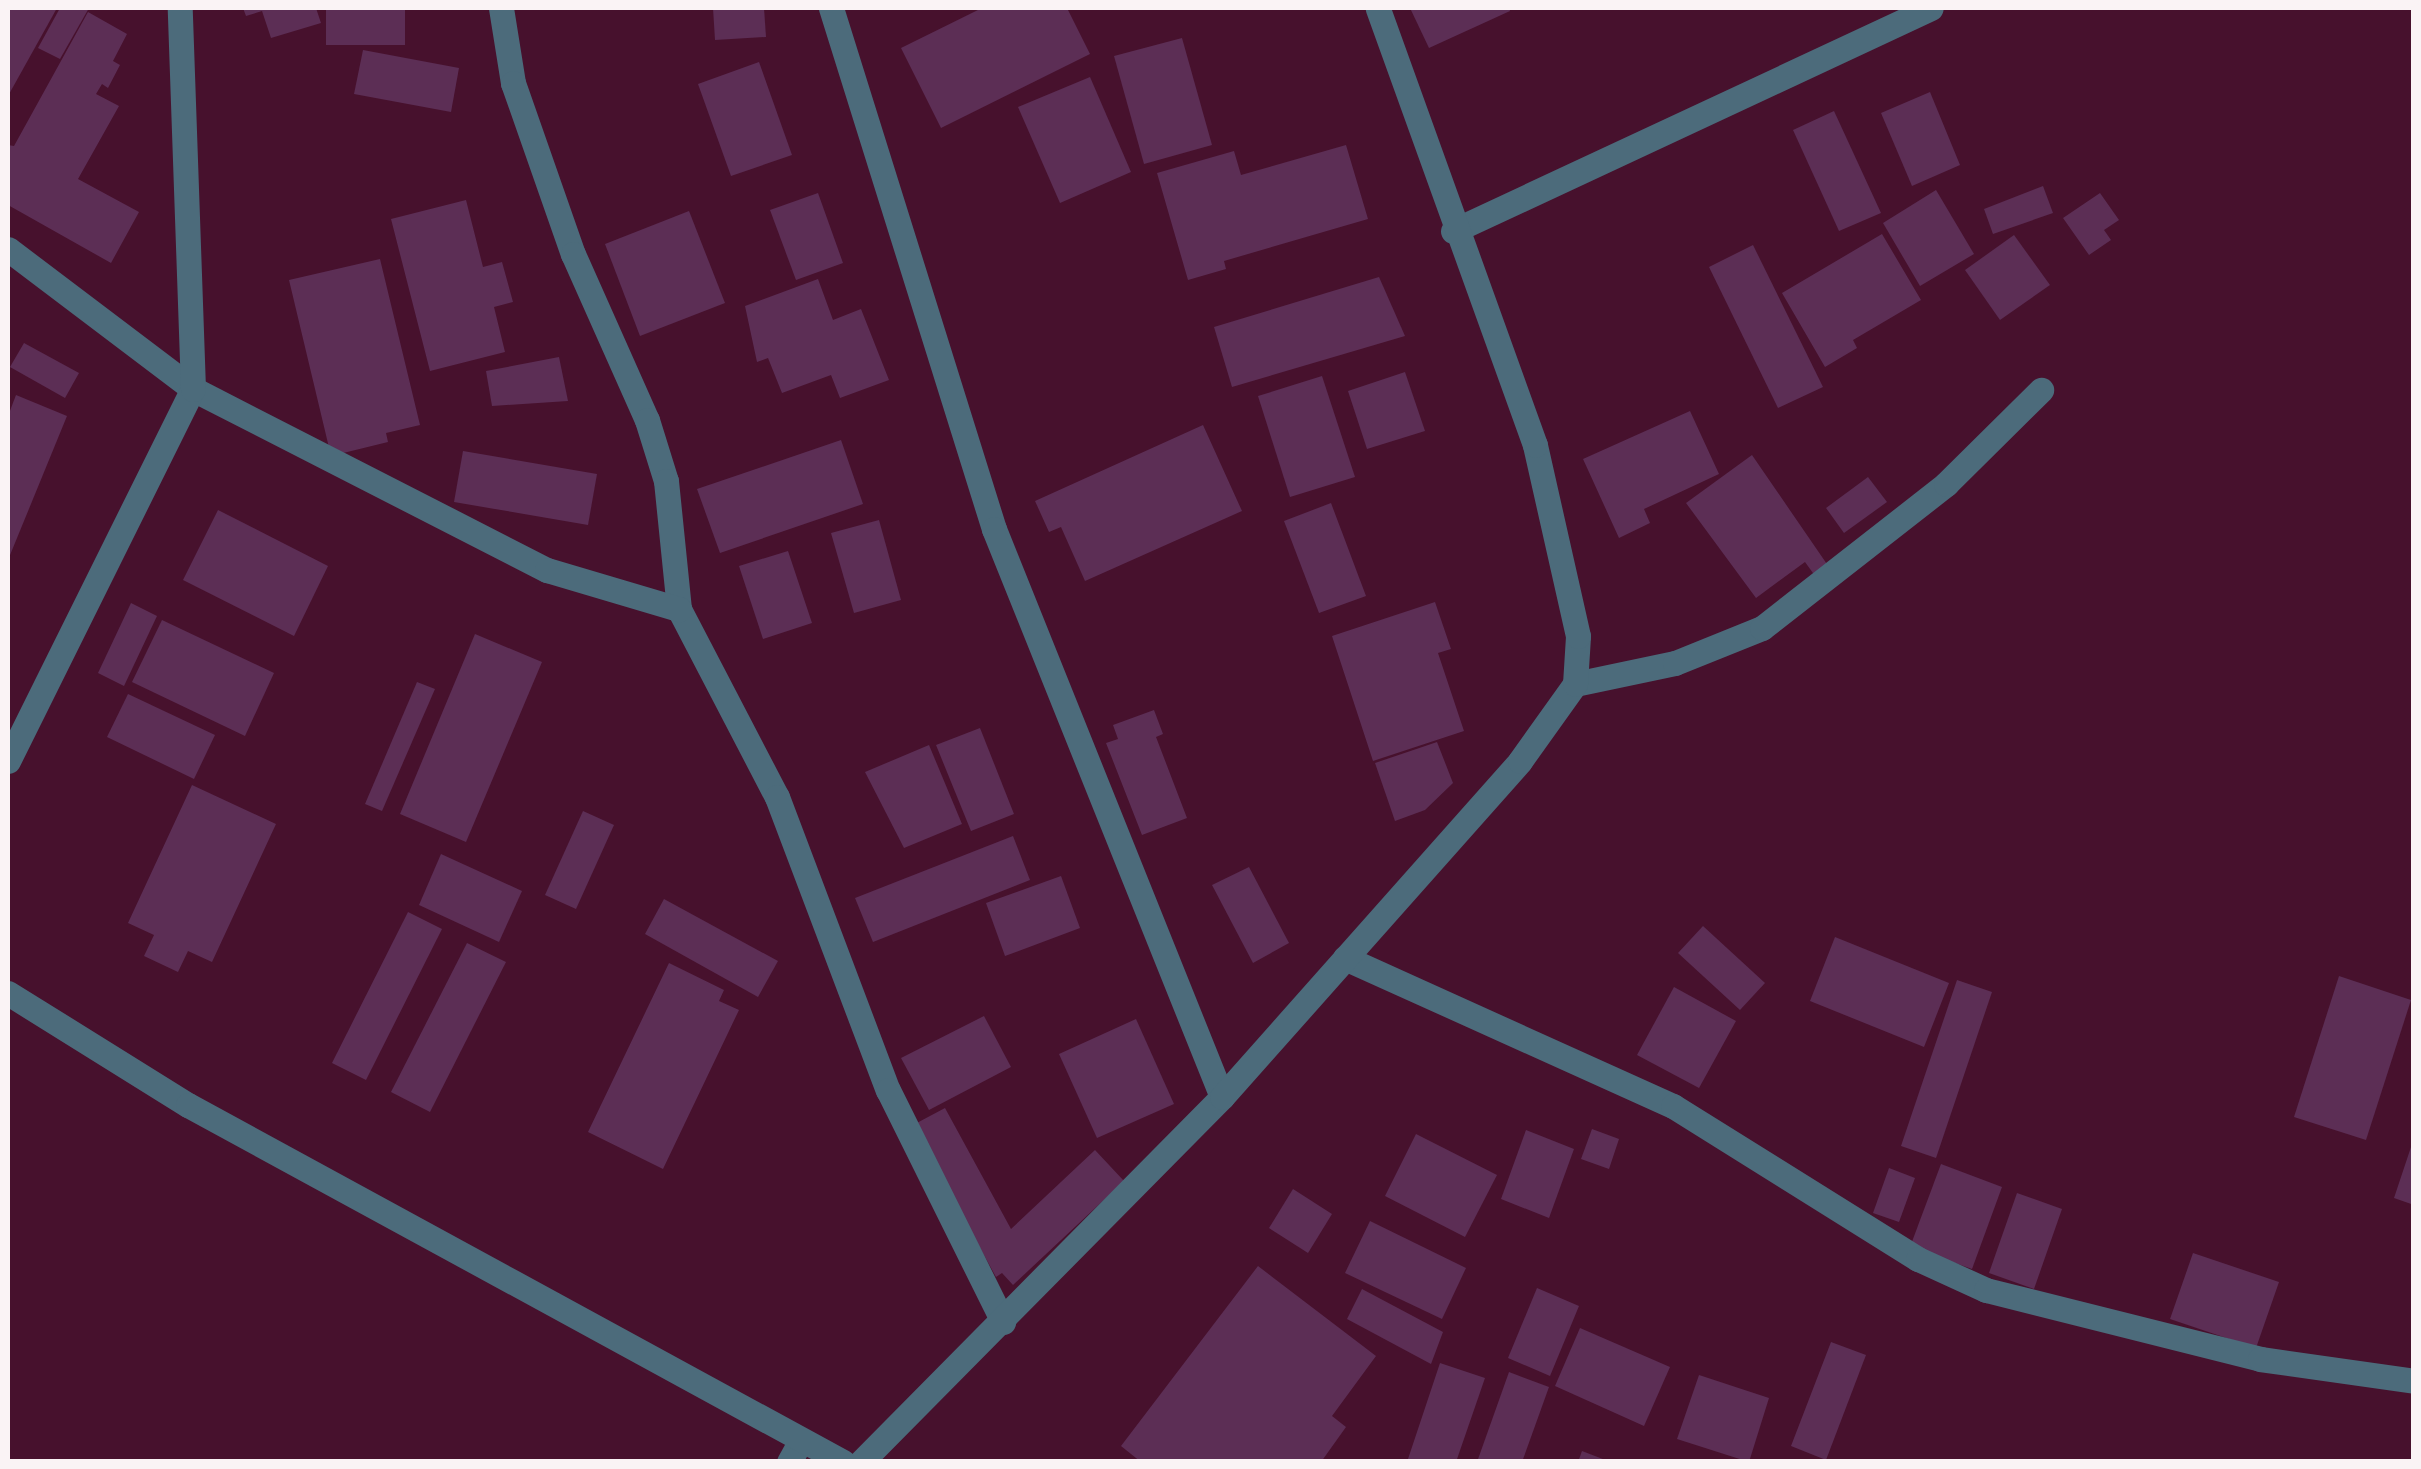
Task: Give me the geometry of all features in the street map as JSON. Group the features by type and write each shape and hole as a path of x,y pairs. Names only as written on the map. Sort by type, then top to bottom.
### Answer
{"street":[{"path":"8,760 193,389 180,8"},
{"path":"501,8 518,100 666,481 679,609 777,797 888,1090 1003,1322"},
{"path":"831,8 994,529 1222,1097"},
{"path":"861,1462 1222,1097 1520,761 1576,684 1578,636 1535,445 1453,232 1378,8"},
{"path":"1453,232 1930,8"},
{"path":"8,249 193,389 548,570 679,609"},
{"path":"1576,684 1674,663 1762,628 1946,484 2041,390"},
{"path":"1345,958 1673,1106 1918,1258 1986,1290 2260,1359 2414,1381"},
{"path":"8,993 205,1115 795,1450 843,1462"}],"building":[{"path":"8,8 57,8 8,96"},
{"path":"60,8 89,8 60,59 38,48"},
{"path":"243,8 316,8 321,23 271,38 262,11 246,16"},
{"path":"326,8 405,8 405,45 326,45"},
{"path":"713,8 764,8 766,37 715,40"},
{"path":"982,8 1067,8 1090,54 941,128 901,48"},
{"path":"1410,8 1509,8 1510,11 1429,48"},
{"path":"88,12 127,34 113,61 120,65 108,88 102,84 96,94 119,106 78,179 139,212 111,263 8,205 8,145 14,146"},
{"path":"1182,38 1212,145 1144,164 1114,56"},
{"path":"363,50 459,68 451,112 354,94"},
{"path":"759,62 792,155 731,176 698,84"},
{"path":"1090,77 1131,172 1060,203 1018,107"},
{"path":"1930,92 1960,165 1912,186 1881,113"},
{"path":"1834,111 1881,213 1839,231 1793,130"},
{"path":"1346,145 1368,219 1224,261 1226,269 1188,280 1157,173 1234,151 1241,175"},
{"path":"2043,186 2053,213 1993,234 1984,209"},
{"path":"1936,190 1974,254 1920,286 1883,223"},
{"path":"818,193 843,263 796,280 770,210"},
{"path":"2100,193 2119,220 2104,230 2111,240 2089,255 2063,218"},
{"path":"466,200 483,267 502,262 513,302 494,307 505,352 430,371 391,219"},
{"path":"689,211 725,303 640,336 605,244"},
{"path":"1882,234 1921,300 1853,340 1857,348 1825,367 1782,293"},
{"path":"2014,235 2050,285 2000,320 1965,270"},
{"path":"1753,245 1823,387 1778,408 1709,267"},
{"path":"380,259 420,425 386,433 388,442 331,456 289,280"},
{"path":"1379,277 1405,336 1232,387 1214,327"},
{"path":"818,279 833,320 861,309 889,380 840,398 831,375 782,393 768,358 757,362 745,306"},
{"path":"24,343 79,373 65,398 10,367"},
{"path":"559,357 568,401 492,406 486,371"},
{"path":"1405,372 1425,431 1367,449 1348,391"},
{"path":"1322,376 1355,477 1290,497 1258,396"},
{"path":"16,395 67,416 8,560 8,416"},
{"path":"1690,411 1719,474 1644,509 1650,523 1619,538 1583,459"},
{"path":"1203,425 1242,511 1085,581 1061,527 1049,532 1035,501"},
{"path":"841,440 863,504 720,553 697,489"},
{"path":"463,451 597,474 588,525 454,502"},
{"path":"1752,455 1831,570 1818,580 1805,562 1756,598 1686,503"},
{"path":"1868,477 1887,502 1844,533 1826,508"},
{"path":"1331,503 1366,596 1319,613 1284,521"},
{"path":"218,510 328,566 294,636 183,580"},
{"path":"879,520 901,600 854,613 831,533"},
{"path":"788,551 812,623 763,639 739,566"},
{"path":"1435,602 1451,649 1438,653 1464,731 1373,761 1332,636"},
{"path":"131,603 157,616 124,686 98,673"},
{"path":"162,620 274,673 245,736 132,682"},
{"path":"475,634 542,662 466,842 400,814"},
{"path":"417,682 435,689 382,811 365,804"},
{"path":"128,694 215,735 194,779 107,737"},
{"path":"1154,710 1163,734 1156,737 1187,818 1142,835 1106,743 1118,739 1113,725"},
{"path":"980,728 1014,814 971,831 936,745"},
{"path":"1437,742 1453,783 1425,810 1395,821 1375,763"},
{"path":"929,745 962,824 904,848 865,772"},
{"path":"192,785 276,824 212,962 188,951 178,972 144,956 154,935 128,923"},
{"path":"583,811 614,825 576,909 545,895"},
{"path":"1013,836 1030,880 873,942 855,898"},
{"path":"441,854 522,891 499,942 419,905"},
{"path":"1249,867 1289,943 1253,963 1212,885"},
{"path":"1061,876 1080,928 1005,956 986,903"},
{"path":"664,899 778,961 758,997 645,934"},
{"path":"408,912 442,929 366,1080 332,1063"},
{"path":"1703,926 1765,983 1740,1010 1678,953"},
{"path":"1835,937 1949,983 1924,1047 1810,1001"},
{"path":"467,943 506,962 430,1112 391,1092"},
{"path":"669,963 724,990 719,1001 739,1010 663,1169 588,1132"},
{"path":"2339,976 2411,1000 2366,1140 2294,1117"},
{"path":"1957,980 1992,992 1936,1158 1901,1146"},
{"path":"1674,987 1736,1021 1699,1088 1637,1055"},
{"path":"984,1016 1011,1067 929,1110 901,1058"},
{"path":"1136,1019 1174,1104 1097,1138 1059,1054"},
{"path":"945,1108 1011,1229 1095,1150 1124,1181 1013,1285 1002,1273 996,1277 913,1125"},
{"path":"1592,1129 1619,1139 1609,1169 1581,1159"},
{"path":"1526,1130 1574,1149 1549,1218 1501,1199"},
{"path":"1416,1134 1497,1175 1465,1237 1385,1196"},
{"path":"2414,1142 2414,1205 2394,1198"},
{"path":"1941,1164 2002,1187 1972,1269 1910,1247"},
{"path":"1889,1168 1915,1178 1899,1222 1873,1213"},
{"path":"1293,1189 1332,1214 1308,1253 1269,1228"},
{"path":"2017,1193 2062,1209 2034,1289 1989,1273"},
{"path":"1370,1221 1466,1268 1442,1319 1345,1273"},
{"path":"2193,1253 2279,1282 2256,1348 2170,1319"},
{"path":"1258,1266 1376,1356 1332,1416 1346,1427 1321,1462 1141,1462 1121,1446"},
{"path":"1537,1288 1579,1306 1550,1376 1508,1358"},
{"path":"1362,1289 1443,1332 1431,1364 1347,1319"},
{"path":"1580,1328 1670,1367 1644,1426 1555,1386"},
{"path":"1831,1342 1866,1355 1826,1460 1791,1446"},
{"path":"1440,1363 1485,1378 1456,1462 1407,1462"},
{"path":"1509,1372 1549,1387 1522,1462 1477,1462"},
{"path":"1699,1375 1769,1398 1749,1462 1677,1439"},
{"path":"1582,1451 1608,1461 1608,1462 1578,1462"}]}
